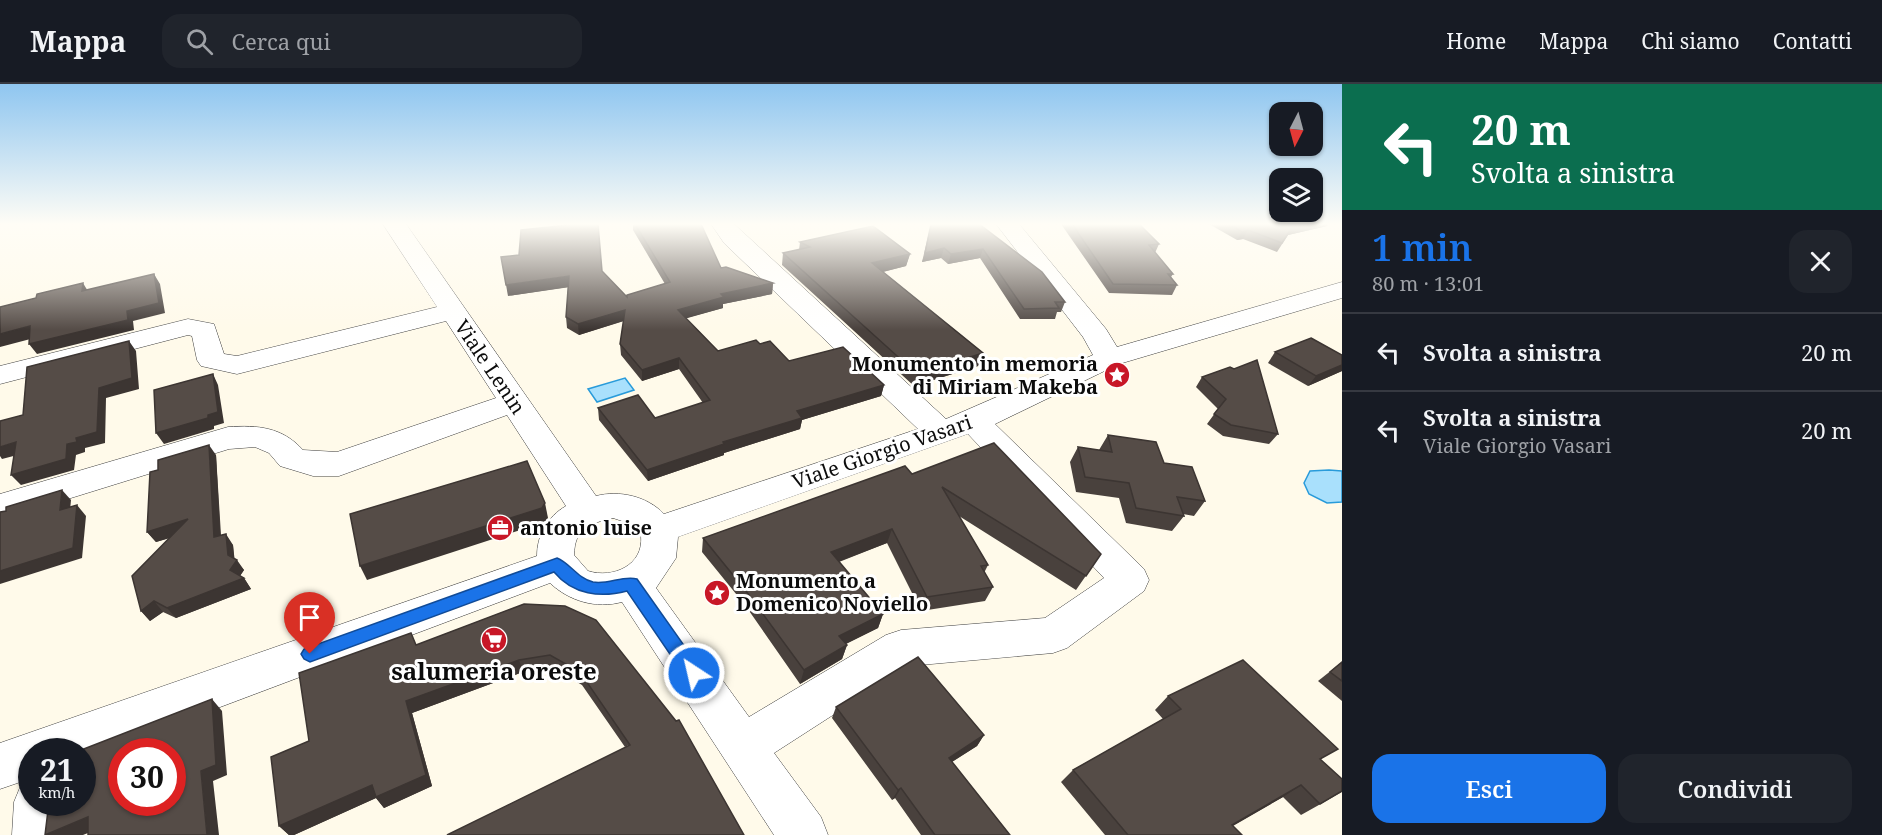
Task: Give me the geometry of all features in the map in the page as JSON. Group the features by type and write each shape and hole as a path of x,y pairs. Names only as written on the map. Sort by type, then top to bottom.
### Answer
{"street":[{"name":"Viale Lenin","path":"417,259 587,510"},
{"path":"744,745 801,712 901,648 1053,635 1130,580 957,426 757,259"},
{"path":"1035,259 1096,335 1109,358"},
{"name":"Viale Giorgio Vasari","path":"657,530 957,426 1109,358 1342,290"},
{"path":"0,375 188,327 204,330 211,360 237,365 452,311"},
{"path":"0,507 228,438 258,436 280,445 292,458 313,464 339,464 514,402"},
{"path":"613,505 631,508 648,518 657,530 661,544 657,561 646,574 631,584 612,589 592,588 567,577 557,565 554,550 557,536 566,523 587,510 613,505"},
{"path":"79,738 557,565"},
{"path":"631,584 744,745 803,835"},
{"path":"0,766 18,759"},
{"path":"37,835 38,816"}],"water":[{"path":"625,378 634,390 597,402 588,389"},
{"path":"1310,471 1342,471 1342,502 1327,503 1309,494 1304,483"}],"building":[{"path":"501,259 601,259 602,271 627,297 627,295 670,282 656,259 717,259 721,268 726,267 773,283 721,294 724,297 678,310 718,351 756,340 760,344 770,341 789,361 843,347 884,385 797,411 802,418 723,442 724,444 647,470 598,408 638,395 655,418 710,400 679,358 642,370 620,344 625,310 578,324 566,317 569,276 506,285"},
{"path":"790,259 889,259 872,263 983,353 917,374"},
{"path":"990,259 1025,259 1042,272 1065,302 1055,302 1059,308 1024,309"},
{"path":"1096,259 1161,259 1173,274 1168,274 1177,285 1113,284"},
{"path":"154,274 159,303 127,311 128,320 29,344 30,326 0,334 0,307 36,298 37,294 83,283 82,291"},
{"path":"1311,338 1342,355 1342,365 1316,376 1275,352"},
{"path":"129,341 132,378 99,388 97,432 76,438 77,442 67,444 66,459 11,475 16,442 0,447 0,421 23,415 27,367"},
{"path":"1257,360 1278,434 1231,425 1214,414 1226,399 1202,377 1230,367 1234,369"},
{"path":"213,374 218,412 208,415 208,418 156,433 154,390"},
{"path":"1108,435 1156,442 1164,463 1192,467 1205,501 1177,497 1184,516 1136,508 1129,483 1085,477 1078,447 1112,452"},
{"path":"994,443 1101,554 1086,576 942,487 988,565 981,566 993,587 927,597 892,529 831,552 883,614 839,636 847,645 804,670 746,591 703,538 905,466 912,474"},
{"path":"209,445 214,537 226,534 228,555 237,560 230,570 244,578 167,608 154,601 141,611 132,576 188,519 147,532 150,472 158,470 158,460"},
{"path":"527,461 545,503 542,508 360,566 350,514"},
{"path":"62,490 60,510 77,505 73,548 0,571 0,512 6,511 6,507"},
{"path":"524,604 565,606 596,620 676,721 679,720 744,835 447,835 630,745 580,672 550,655 519,660 406,701 426,775 376,797 372,785 279,826 271,757 309,741 299,673 411,633 416,645"},
{"path":"918,657 984,735 949,758 1010,835 935,835 901,788 898,790 836,707"},
{"path":"1243,660 1338,749 1320,759 1342,779 1342,791 1320,804 1301,785 1232,825 1242,835 1128,835 1073,770 1181,709 1168,696"},
{"path":"1342,662 1342,681 1330,672"},
{"path":"212,699 216,765 201,771 207,835 88,835 88,817 45,835 47,816 96,816 96,744 108,740 108,816 186,816 186,738 112,738"}],"place":[{"name":"Monumento in memoria di Miriam Makeba","path":"1117,375"},
{"name":"antonio luise","path":"500,528"},
{"name":"Monumento a Domenico Noviello","path":"717,593"},
{"name":"salumeria oreste","path":"494,640"}],"route":[{"path":"310,654 557,565 567,577 592,588 612,589 631,584 694,673"}]}
